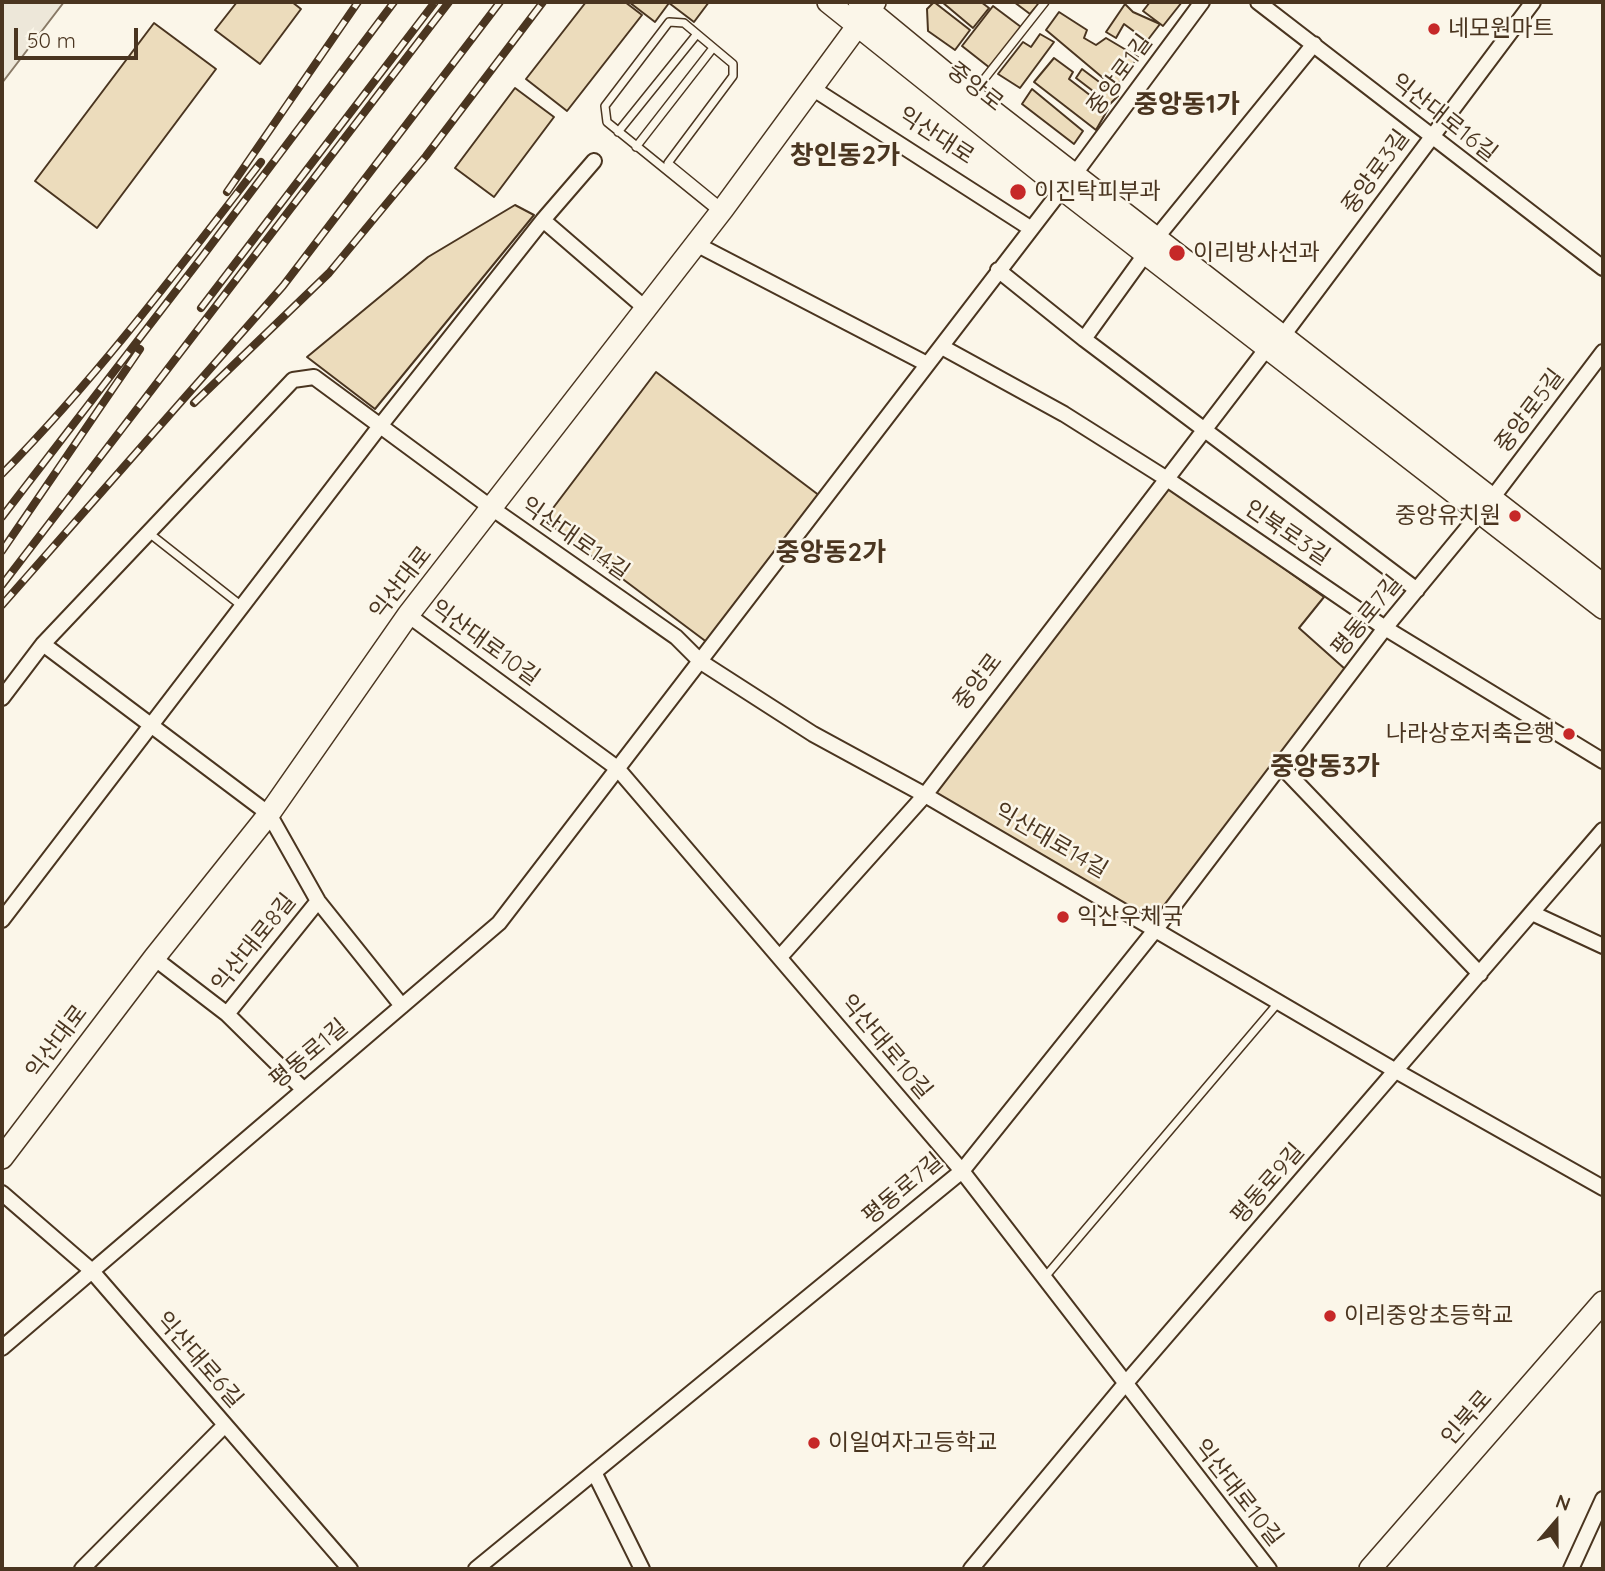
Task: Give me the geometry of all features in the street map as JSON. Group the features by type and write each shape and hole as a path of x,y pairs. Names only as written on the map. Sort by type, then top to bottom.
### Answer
{"street":[{"path":"828,2 865,10"},
{"name":"중앙로1길","path":"1068,182 1202,2"},
{"name":"익산대로16길","path":"1258,2 1603,268"},
{"name":"중앙로3길","path":"1275,342 1533,2"},
{"name":"익산대로","path":"2,1158 154,958 269,814 408,615 493,509 721,211 813,88 865,10"},
{"name":"중앙로","path":"865,10 972,95 1068,182"},
{"name":"중앙로","path":"865,10 1068,182 1486,505 1603,585"},
{"path":"1083,339 1152,245 1314,44"},
{"name":"익산대로","path":"813,88 1031,228"},
{"path":"2,920 380,426 543,220 594,161"},
{"path":"617,768 1068,182"},
{"path":"543,220 646,308"},
{"path":"696,244 927,364"},
{"path":"998,270 1083,339 1417,590"},
{"name":"중앙로","path":"780,957 925,795 1167,478 1275,342"},
{"name":"인북로3길","path":"942,347 1064,414 1167,478 1384,628 1603,761"},
{"name":"중앙로5길","path":"1486,505 1603,352"},
{"name":"익산대로14길","path":"2,698 43,644 293,380 314,377 493,509 676,637 701,662 813,734 925,795 1396,1071 1603,1188"},
{"name":"중앙로","path":"1486,505 1603,608"},
{"name":"평동로7길","path":"476,1569 962,1171 1156,929 1384,628 1486,505"},
{"name":"익산대로10길","path":"408,615 617,768 962,1171 1269,1569"},
{"path":"43,644 269,814"},
{"path":"1281,765 1480,974"},
{"name":"평동로1길","path":"2,1348 302,1088 499,923 617,768"},
{"name":"익산대로8길","path":"269,814 318,901 402,1006"},
{"name":"평동로9길","path":"971,1569 1125,1384 1603,830"},
{"name":"익산대로8길","path":"227,1014 318,901"},
{"path":"1532,913 1603,946"},
{"path":"154,958 227,1014 302,1088"},
{"name":"익산대로6길","path":"2,1193 91,1270 350,1569"},
{"name":"인북로","path":"1370,1569 1603,1302"},
{"path":"82,1569 225,1425"},
{"path":"595,1474 642,1569"},
{"path":"1571,1569 1602,1509"}],"lane":[{"name":"중앙로","path":"972,95 1045,2"},
{"path":"669,22 684,23 733,64 733,76 668,163 721,211 636,148 607,122 606,106 669,22"},
{"path":"618,132 697,34"},
{"path":"636,148 713,48"},
{"path":"148,533 243,607"},
{"path":"1045,1277 1279,1002"}],"shaded area":[{"path":"2,2 64,2 2,83"}],"building":[{"path":"237,2 292,2 301,9 260,64 215,30"},
{"path":"586,2 625,2 642,15 567,111 526,79"},
{"path":"629,2 709,2 694,22 669,3 655,22"},
{"path":"934,2 970,30 955,50 928,31 927,9"},
{"path":"942,2 981,2 989,8 973,28"},
{"path":"1014,2 1040,2 1030,14"},
{"path":"1150,2 1182,2 1163,26 1143,11"},
{"path":"1125,4 1133,12 1160,24 1147,41 1124,24 1116,38 1106,32"},
{"path":"993,6 1021,27 990,68 962,46"},
{"path":"1059,12 1087,30 1084,38 1096,45 1106,38 1138,57 1115,88 1046,30"},
{"path":"154,23 216,69 97,228 35,181"},
{"path":"1040,34 1054,42 1020,88 998,74 1023,42 1031,47"},
{"path":"1054,58 1073,72 1069,79 1108,109 1096,130 1034,82"},
{"path":"1082,69 1118,96 1110,104 1076,78"},
{"path":"515,88 554,117 494,197 455,168"},
{"path":"1032,89 1083,131 1074,144 1022,104"},
{"path":"515,205 534,215 375,409 307,357 428,257"},
{"path":"656,372 820,496 708,643 544,520"},
{"path":"1169,486 1324,597 1299,628 1345,669 1154,921 933,793"}],"railway":[{"path":"227,192 358,2"},
{"path":"2,517 394,2"},
{"path":"201,308 435,2"},
{"path":"2,585 449,2"},
{"path":"2,605 283,286 500,2"},
{"path":"194,403 329,273 426,156 543,2"},
{"path":"2,474 104,361 261,162"},
{"path":"2,551 140,349"}],"place":[{"name":"네모원마트","path":"1434,29"},
{"name":"이진탁피부과","path":"1018,192"},
{"name":"이리방사선과","path":"1177,253"},
{"name":"중앙유치원","path":"1515,516"},
{"name":"나라상호저축은행","path":"1569,734"},
{"name":"익산우체국","path":"1063,917"},
{"name":"이리중앙초등학교","path":"1330,1316"},
{"name":"이일여자고등학교","path":"814,1443"}],"district":[{"name":"중앙동1가","path":"1187,105"},
{"name":"창인동2가","path":"845,156"},
{"name":"중앙동2가","path":"831,553"},
{"name":"중앙동3가","path":"1325,767"}]}
